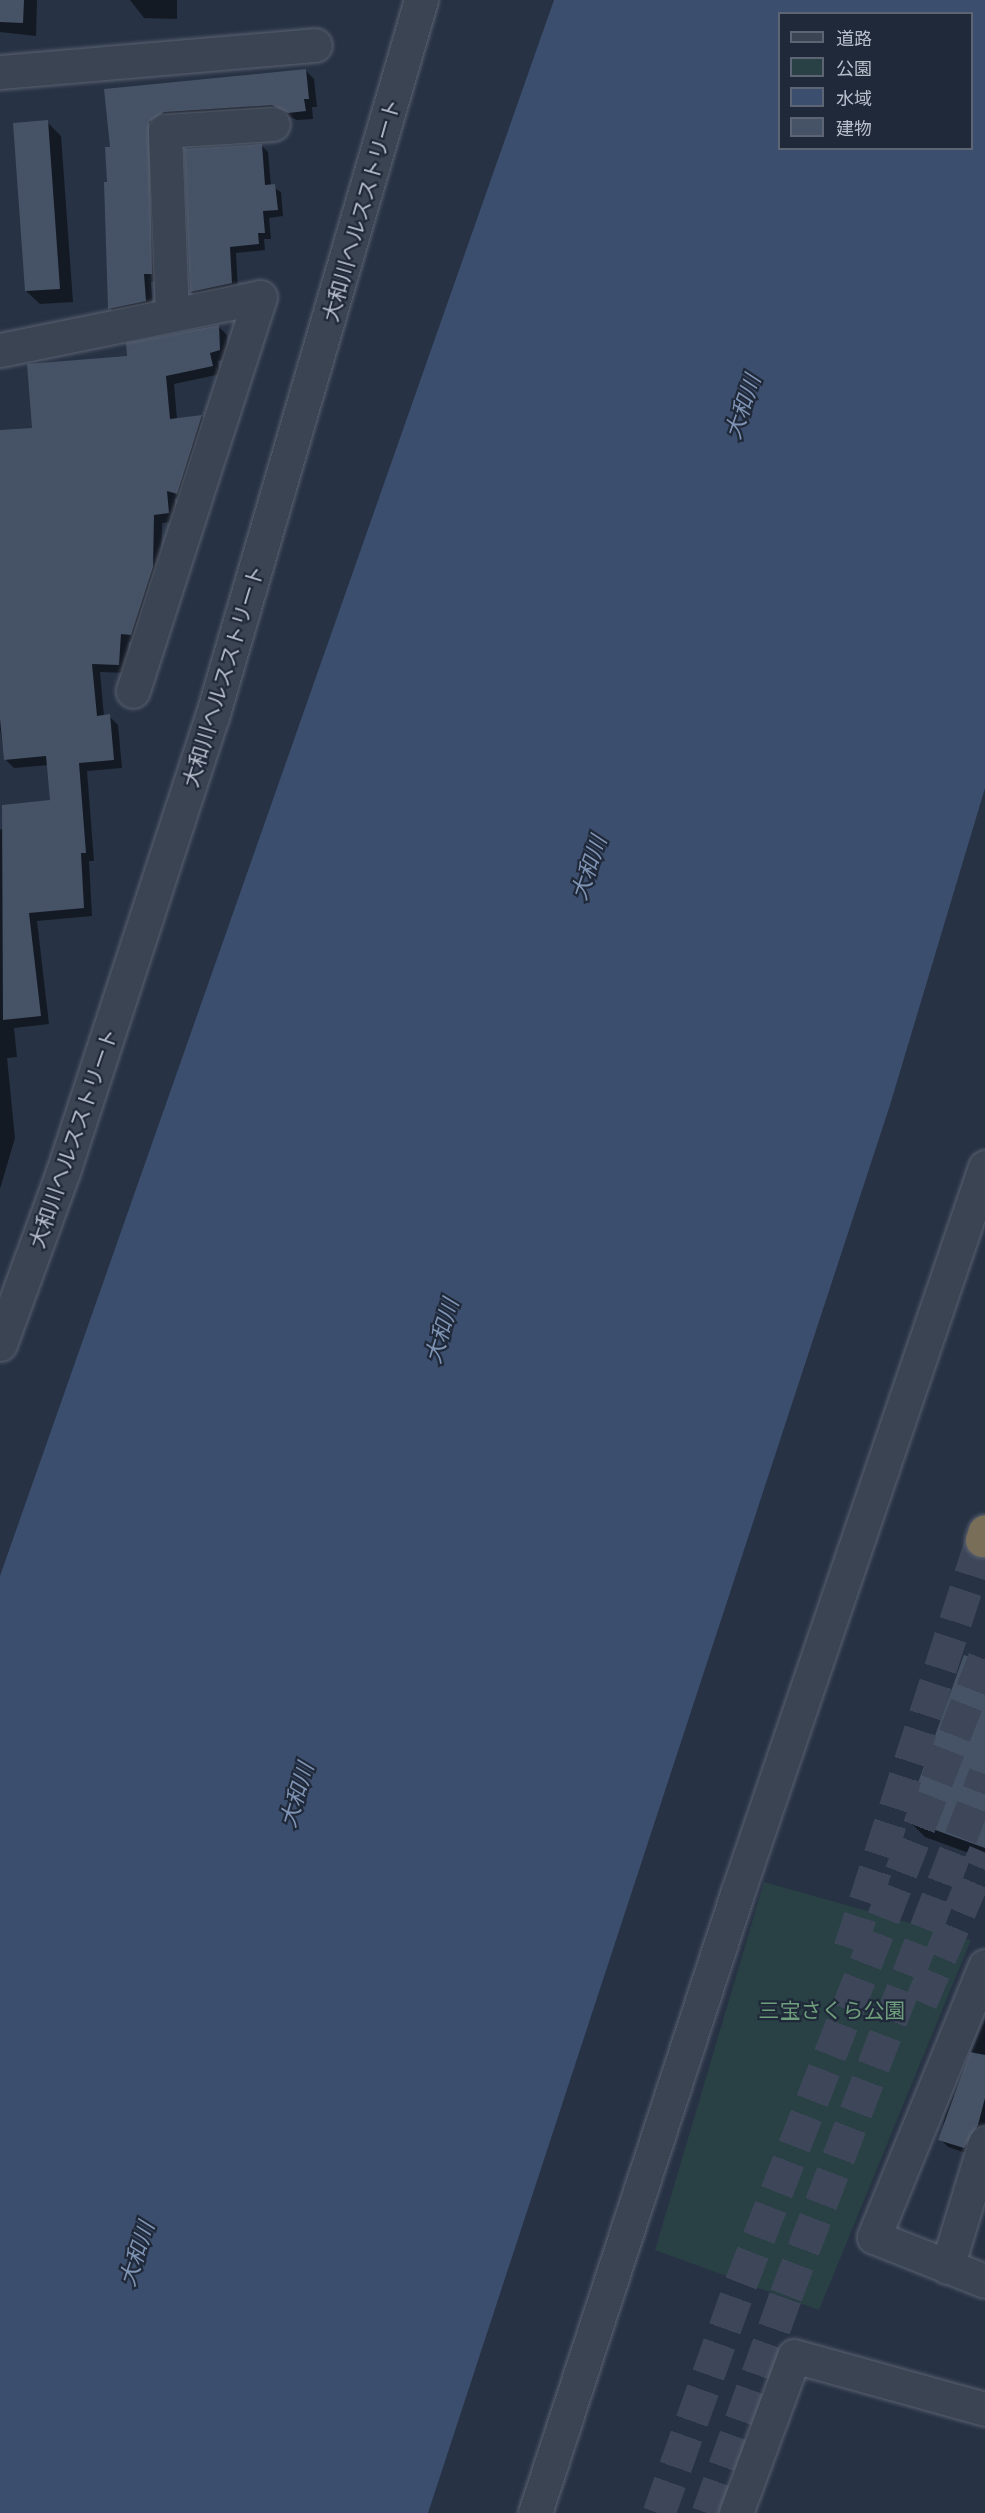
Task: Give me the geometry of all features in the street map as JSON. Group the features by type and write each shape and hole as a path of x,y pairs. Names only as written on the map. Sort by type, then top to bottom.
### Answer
{"street":[{"name":"大和川ヘルスストリート","path":"0,1344 63,1172 212,717 421,0"},
{"path":"0,72 315,45"},
{"path":"172,315 165,131 273,124"},
{"path":"0,350 260,297 133,691"},
{"path":"536,2513 738,1891 985,1167"},
{"path":"985,1965 874,2237 985,2281"},
{"path":"947,2267 985,2143"},
{"path":"736,2513 794,2356 985,2409"}],"green space":[{"name":"三宝さくら公園","path":"764,1882 971,1940 819,2310 655,2250"}],"water":[{"name":"大和川","path":"554,0 985,0 985,788 890,1105 428,2513 0,2513 0,1576"}],"building":[{"path":"0,0 24,0 23,23 0,22"},
{"path":"306,69 309,99 304,99 306,111 288,113 272,105 164,112 149,122 152,274 144,274 146,301 108,309 104,182 107,182 105,147 110,147 104,89"},
{"path":"48,120 60,289 25,291 13,123"},
{"path":"262,144 265,185 275,184 278,210 263,211 265,233 258,233 259,244 230,247 232,283 190,292 184,149"},
{"path":"219,325 220,350 210,353 213,366 166,376 170,419 202,415 177,494 167,491 169,513 154,515 153,567 131,635 121,634 119,665 92,664 97,716 110,714 114,760 79,763 86,853 81,853 84,908 29,913 41,1016 3,1020 2,805 50,800 46,756 4,760 0,719 0,430 32,428 27,364 127,356 126,343"},
{"path":"964,1655 985,1662 985,1848 905,1819"},
{"path":"970,2052 985,2055 985,2098 978,2125 964,2148 938,2140"}],"tunnel":[{"path":"850,1948 982,1540"},
{"path":"659,2513 741,2283 985,1657"},
{"path":"708,2513 786,2295 985,1774"},
{"path":"921,2002 985,1852"}]}
